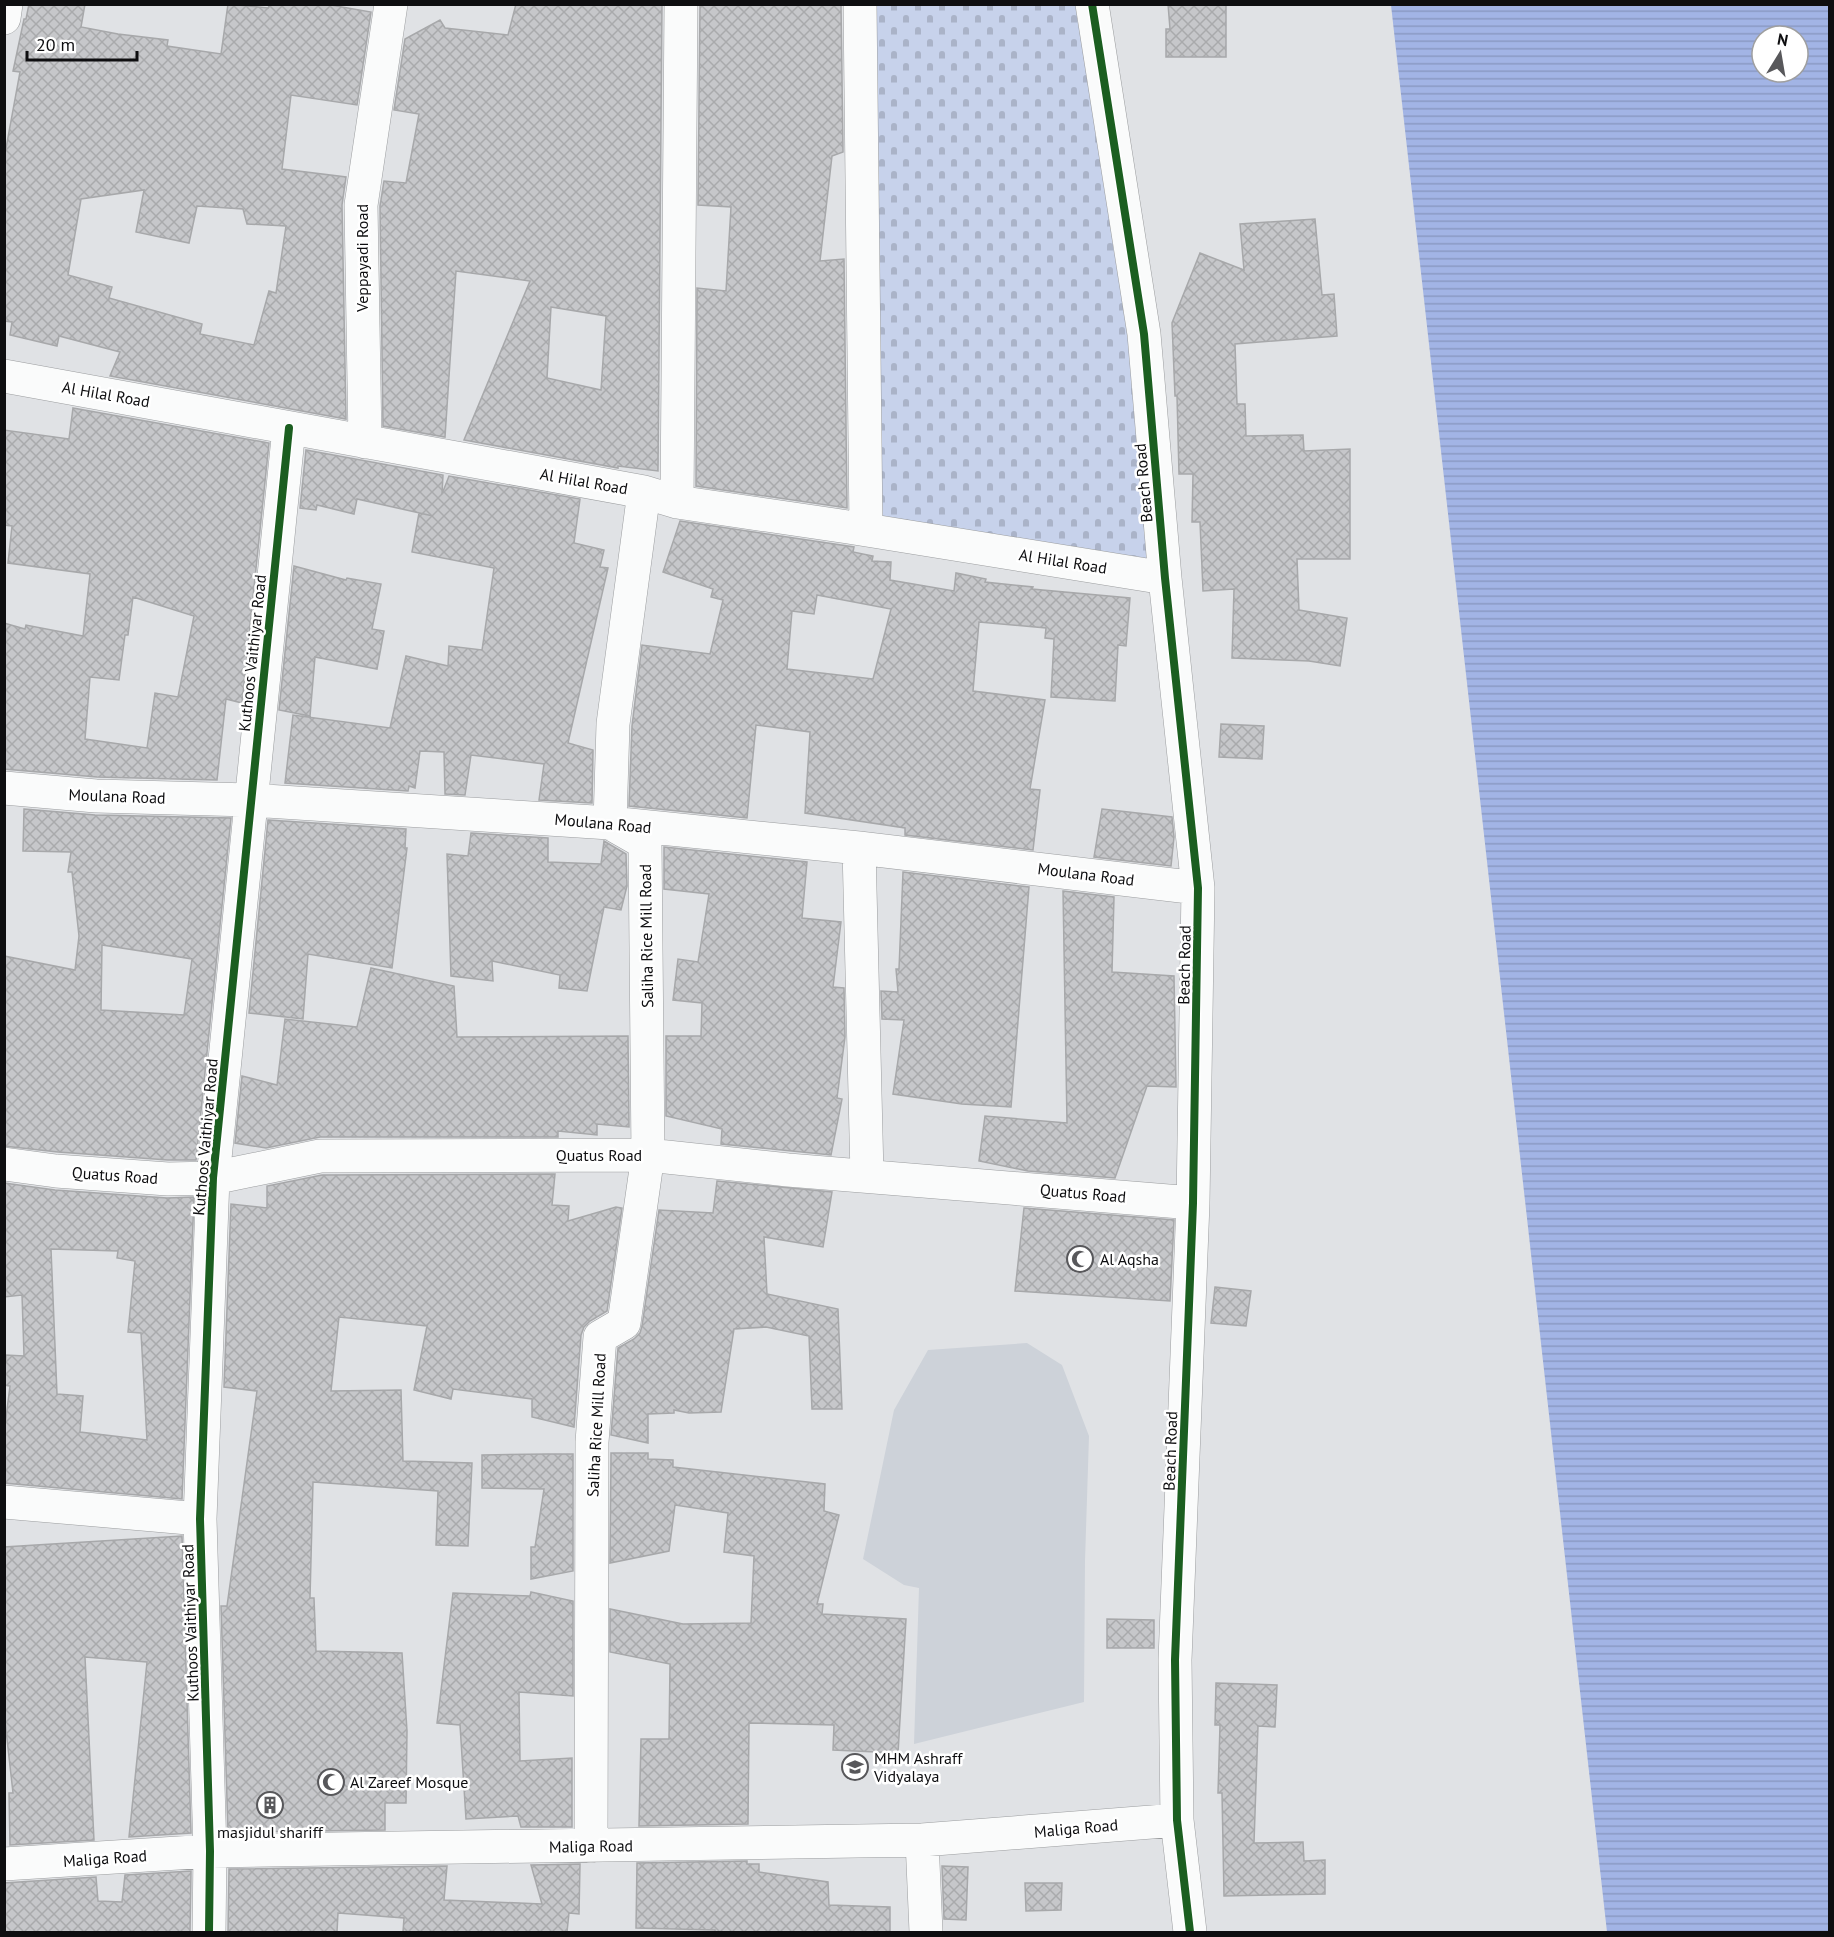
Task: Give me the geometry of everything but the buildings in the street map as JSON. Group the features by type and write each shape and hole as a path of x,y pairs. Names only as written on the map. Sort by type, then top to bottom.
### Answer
{"street":[{"path":"4,18 6,4"},
{"name":"Veppayadi Road","path":"365,442 361,205 391,4"},
{"path":"677,502 681,4"},
{"path":"860,4 866,529"},
{"name":"Beach Road","path":"1092,4 1144,334 1165,578 1198,888 1193,1203 1175,1660 1177,1820 1190,1932"},
{"name":"Al Hilal Road","path":"4,376 644,492 677,502 866,529 1165,578"},
{"name":"Kuthoos Vaithiyar Road","path":"209,1932 210,1851 200,1519 213,1178 289,428"},
{"path":"610,823 613,724 644,492"},
{"name":"Moulana Road","path":"4,788 96,796 250,800 610,823 859,848 1198,888"},
{"name":"Saliha Rice Mill Road","path":"591,1846 592,1442 600,1338 624,1323 648,1155 645,843 610,823"},
{"path":"859,848 867,1176"},
{"name":"Quatus Road","path":"4,1164 56,1171 168,1179 213,1178 320,1156 648,1155 788,1170 1193,1203"},
{"path":"4,1502 200,1519"},
{"name":"Maliga Road","path":"4,1864 210,1851 922,1840 1177,1820"},
{"path":"922,1840 926,1932"}],"shaded area":[{"path":"1027,1343 1062,1365 1089,1436 1084,1702 914,1744 919,1588 904,1585 863,1559 894,1410 928,1350"}],"green space":[{"path":"860,5 1092,5 1165,578 866,529"}],"water":[{"path":"1391,5 1829,5 1829,1932 1607,1932"}],"cycle path":[{"path":"1092,4 1144,334 1165,578 1198,888 1193,1203 1175,1660 1177,1820 1190,1932"},
{"path":"209,1932 210,1851 200,1519 213,1178 289,428"}],"place":[{"name":"Al Aqsha","path":"1080,1259"},
{"name":"MHM Ashraff Vidyalaya","path":"855,1767"},
{"name":"Al Zareef Mosque","path":"331,1782"},
{"name":"masjidul shariff","path":"270,1805"}]}
